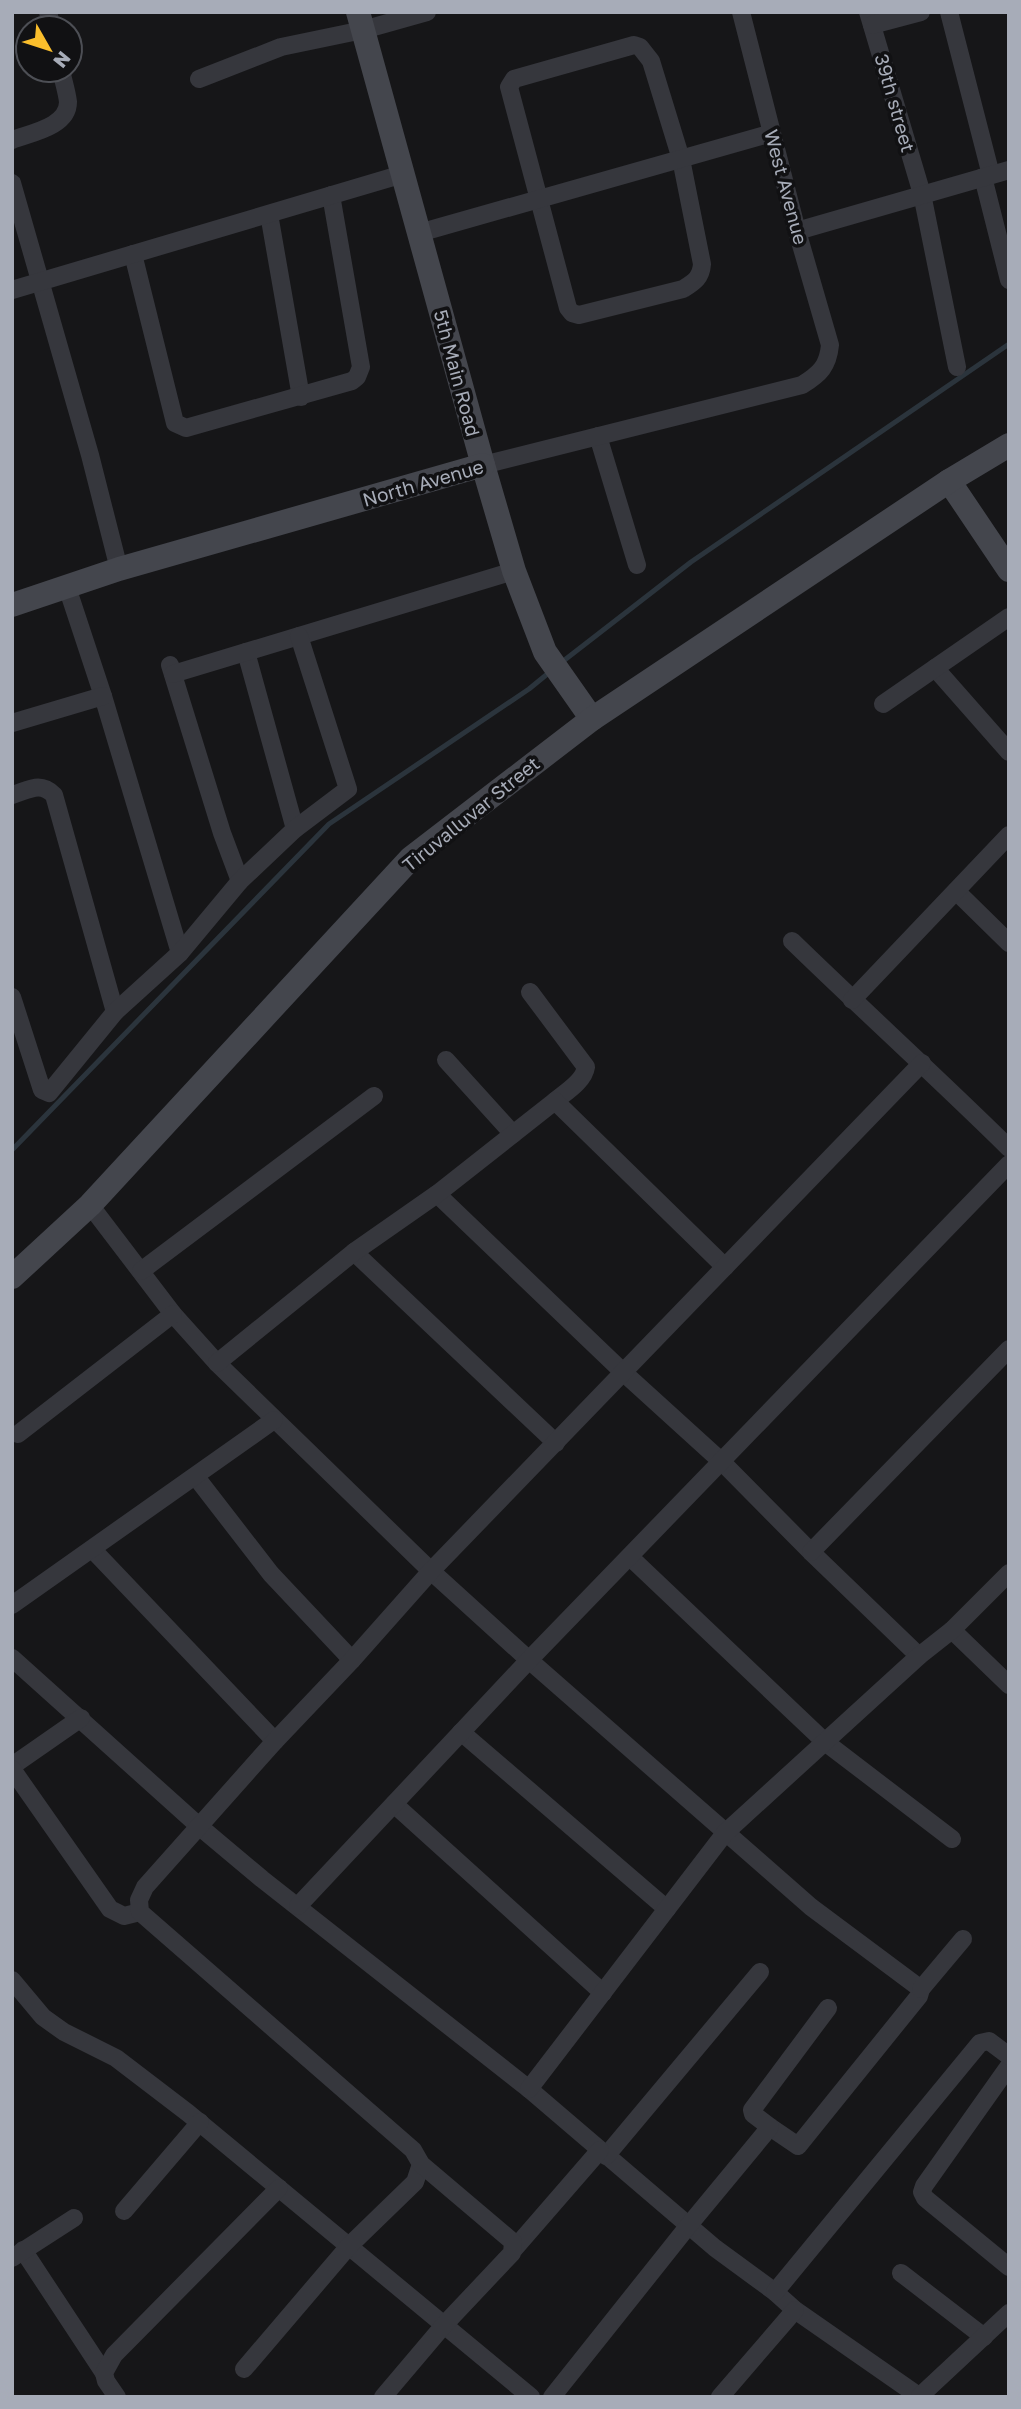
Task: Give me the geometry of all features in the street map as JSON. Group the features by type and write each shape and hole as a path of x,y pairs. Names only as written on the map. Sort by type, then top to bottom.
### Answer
{"street":[{"path":"199,79 281,47 360,21 427,12"},
{"name":"West Avenue","path":"741,12 797,231 830,345 828,361"},
{"path":"870,18 921,12"},
{"path":"949,12 1009,280"},
{"name":"39th street","path":"870,18 922,194 957,367"},
{"name":"5th Main Road","path":"360,21 482,465 514,570 545,652 592,719"},
{"path":"626,46 640,47 651,61 681,159 702,273 683,289 579,315 572,313 568,308 540,198 509,87 510,82 626,46"},
{"path":"12,140 57,122 66,113 68,102 64,84"},
{"path":"419,233 772,133"},
{"path":"797,231 1009,170"},
{"path":"12,290 403,174"},
{"path":"12,183 120,569"},
{"path":"134,254 176,423 186,428 301,397 352,381 361,367 331,195"},
{"path":"269,214 301,397"},
{"name":"North Avenue","path":"12,605 120,569 482,465 802,386 819,375 828,361"},
{"path":"598,436 637,565"},
{"name":"Tiruvalluvar Street","path":"12,1277 90,1205 411,858 592,719 949,481 1009,445"},
{"path":"949,481 1009,570"},
{"path":"240,881 222,833 171,669 246,652 514,570"},
{"path":"67,587 103,696 180,953"},
{"path":"883,704 1009,617"},
{"path":"12,997 42,1090 45,1093 53,1091 115,1012 180,953 240,881 295,829 348,789 299,636"},
{"path":"246,652 295,829"},
{"path":"935,668 1009,752"},
{"path":"12,723 103,696"},
{"path":"12,795 39,787 54,795 115,1012"},
{"path":"852,1000 1009,835"},
{"path":"956,891 1009,943"},
{"path":"792,941 1009,1148"},
{"path":"217,1363 354,1252 436,1194 555,1101 586,1073 586,1067 530,992"},
{"path":"446,1060 513,1134"},
{"path":"513,2249 511,2239 421,2164 413,2150 140,1912 139,1900 145,1887 431,1572 922,1063"},
{"path":"141,1271 374,1096"},
{"path":"555,1101 726,1267"},
{"path":"298,1906 529,1660 1009,1164"},
{"path":"436,1194 722,1462 919,1656"},
{"path":"90,1205 173,1314 217,1363 431,1572 811,1907 921,1989"},
{"path":"354,1252 556,1443"},
{"path":"18,1434 173,1314"},
{"path":"811,1552 1009,1349"},
{"path":"12,1605 274,1420"},
{"path":"196,1477 271,1574 352,1660"},
{"path":"93,1550 275,1741"},
{"path":"630,1557 825,1742 952,1839"},
{"path":"529,2089 725,1833 919,1656 952,1630 1009,1573"},
{"path":"952,1630 1009,1685"},
{"path":"12,1658 200,1827 529,2089 688,2225 795,2310 920,2397 1009,2313"},
{"path":"81,1718 12,1767 110,1909 124,1916 140,1912"},
{"path":"461,1732 667,1909"},
{"path":"394,1804 603,1993"},
{"path":"828,2008 752,2110 753,2114 798,2146 963,1938"},
{"path":"383,2397 444,2325 603,2153 760,1972"},
{"path":"12,1980 43,2017 64,2032 116,2058 200,2122 531,2397"},
{"path":"775,2292 980,2043 989,2041 1009,2056"},
{"path":"1009,2066 922,2192 925,2198 1009,2267"},
{"path":"124,2211 200,2122"},
{"path":"552,2397 688,2225 770,2127"},
{"path":"244,2369 349,2246 415,2182 421,2164"},
{"path":"104,2373 114,2355 279,2188"},
{"path":"74,2218 18,2254 104,2373 106,2382 117,2397"},
{"path":"901,2273 984,2337"},
{"path":"720,2397 795,2310"}],"waterway":[{"path":"562,662 691,562 1009,344"},
{"path":"12,1150 329,824 529,689 551,671"}]}
